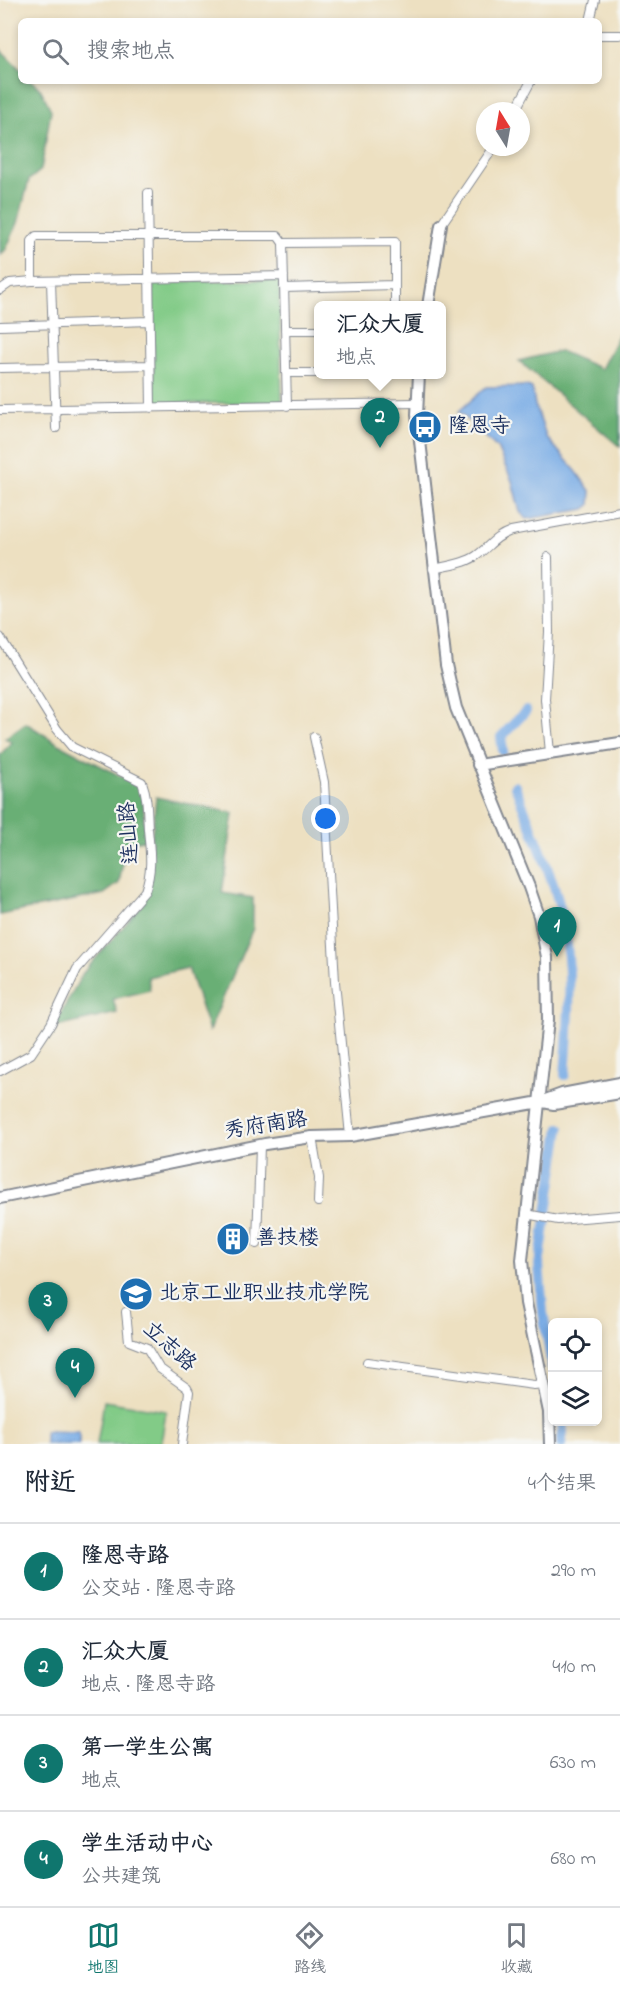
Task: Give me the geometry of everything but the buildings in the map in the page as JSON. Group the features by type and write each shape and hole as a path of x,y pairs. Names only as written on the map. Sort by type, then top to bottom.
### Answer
{"street":[{"path":"591,18 595,0"},
{"path":"602,35 620,35"},
{"path":"519,102 529,84"},
{"path":"429,301 441,225 488,156"},
{"path":"148,193 151,408"},
{"path":"32,281 32,241 36,236 278,236 283,243 287,406"},
{"path":"283,243 395,242 395,301"},
{"path":"0,291 10,283 32,281 284,276"},
{"path":"51,281 56,428"},
{"path":"284,288 394,285"},
{"path":"0,326 149,321"},
{"path":"285,330 314,330"},
{"path":"0,368 150,365"},
{"path":"286,374 314,373"},
{"path":"419,379 416,403 433,568 443,650 452,694 529,887 544,938 549,1004 529,1214 522,1260 524,1287 549,1412 550,1444"},
{"path":"0,410 416,403"},
{"path":"433,568 475,557 499,535 511,531 620,511"},
{"path":"548,557 549,632 545,699 550,753"},
{"name":"连山路","path":"0,638 57,729 72,747 142,782 147,793 151,875 145,891 77,969 51,1024 31,1054 0,1071"},
{"path":"314,737 324,782 334,982 350,1136"},
{"path":"480,768 550,753 620,743"},
{"path":"480,768 620,750"},
{"name":"秀府南路","path":"0,1198 260,1145 312,1137 350,1136 540,1102 562,1094 620,1083"},
{"name":"秀府南路","path":"540,1102 554,1104 620,1093"},
{"path":"312,1137 319,1178 318,1202"},
{"path":"257,1244 260,1145"},
{"path":"529,1214 558,1220 620,1215"},
{"name":"立志路","path":"126,1312 129,1341 144,1346 159,1368 187,1388 189,1392 182,1444"},
{"path":"367,1362 523,1384 543,1384"}],"green space":[{"path":"0,49 18,67 18,84 35,84 41,90 51,110 41,170 29,180 18,223 6,249 0,256"},
{"path":"279,280 282,402 154,404 153,282"},
{"path":"619,334 620,447 519,361 560,351 601,369"},
{"path":"26,723 57,743 130,781 143,792 145,840 127,842 119,883 104,894 0,915 0,755 12,742 5,738"},
{"path":"156,797 234,813 222,893 253,898 253,928 209,1031 188,968 148,977 150,990 113,999 117,1013 53,1028 83,973 145,902"},
{"path":"104,1401 166,1411 161,1444 97,1444"}],"water":[{"path":"527,386 532,388 535,405 547,438 591,492 590,505 585,509 527,519 520,512 512,481 497,448 458,412 486,387"},
{"path":"45,1431 79,1432 79,1444 45,1444"}],"waterway":[{"path":"503,751 501,737 526,711"},
{"path":"515,786 551,880 565,932 569,973 565,1075"},
{"path":"548,1343 539,1265 560,1128"},
{"path":"561,1444 562,1426"}],"place":[{"name":"隆恩寺","path":"425,427"},
{"name":"汇众大厦","path":"380,448"},
{"name":"隆恩寺路","path":"557,957"},
{"name":"善技楼","path":"233,1239"},
{"name":"北京工业职业技术学院","path":"136,1294"},
{"name":"第一学生公寓","path":"48,1332"},
{"name":"学生活动中心","path":"75,1398"}]}
